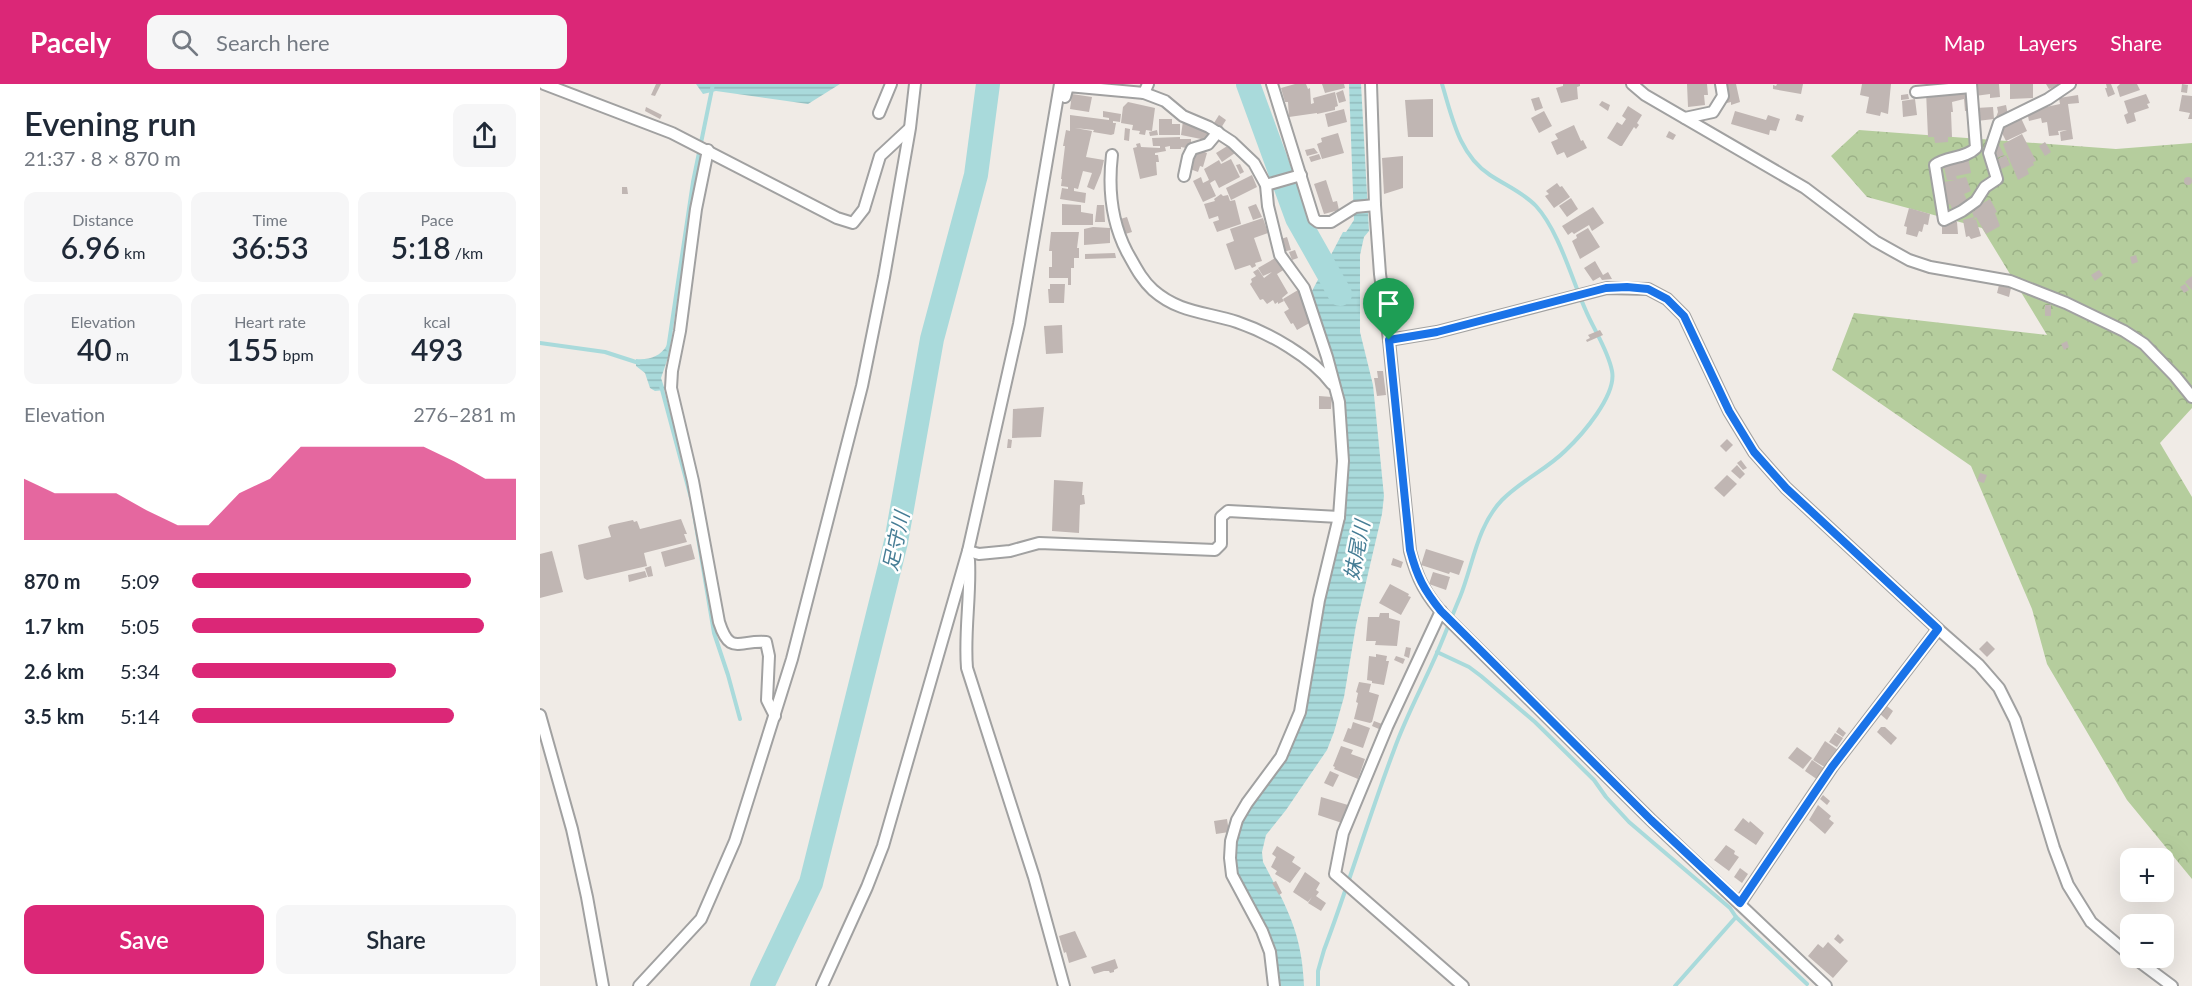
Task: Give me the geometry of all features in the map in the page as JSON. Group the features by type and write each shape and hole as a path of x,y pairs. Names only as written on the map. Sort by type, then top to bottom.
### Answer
{"street":[{"path":"544,84 672,133 837,218 854,223 864,209 880,156 910,128"},
{"path":"879,113 891,84"},
{"path":"639,986 701,919 735,841 775,716 828,527 862,386 884,278 910,128 915,84"},
{"path":"822,986 883,846 968,551 1018,324 1060,84"},
{"path":"1272,84 1298,175 1314,219 1318,222 1330,222 1354,207 1371,205"},
{"path":"1371,84 1371,205 1389,340 1410,550 1416,574 1425,591 1447,618 1651,820 1825,986"},
{"path":"1632,84 1685,118 1805,188 1875,241 1909,260 1930,267 2010,281 2066,303 2124,331 2144,344 2192,397"},
{"path":"1685,118 1713,112 1723,96 1721,84"},
{"path":"1916,92 1971,86 1976,148 1971,153 1940,161 1935,165 1944,220 1976,201 1985,187 1997,179 1989,153 1999,123 2048,99 2070,84"},
{"path":"1052,131 1059,118 1068,86 1146,88 1183,116 1218,132 1232,142 1254,163 1268,185 1268,206 1275,242 1280,255 1304,288 1336,389 1343,460 1339,517 1319,600 1300,712 1281,757 1237,820 1230,858 1232,875 1262,931 1270,952 1274,986"},
{"path":"1184,176 1192,149 1208,144 1218,132"},
{"path":"702,147 696,209 671,388 693,481 719,622 725,639 732,644 766,642 769,656 767,700 775,716"},
{"path":"1112,155 1110,194 1114,219 1121,241 1139,274 1154,290 1194,313 1237,322 1270,336 1324,374 1336,389"},
{"path":"1268,185 1298,175"},
{"path":"1389,340 1437,332 1606,288 1648,289 1667,299 1684,316 1729,411 1754,452 1786,488 1979,665 1999,688 2015,720 2054,848 2068,885 2091,922 2120,947"},
{"path":"968,551 979,554 1010,551 1039,543 1215,550 1221,544 1221,518 1228,511 1339,517"},
{"path":"968,551 970,575 965,645 967,668 1034,877 1064,986"},
{"path":"1447,618 1387,727 1343,833 1335,874 1463,986"},
{"path":"1740,903 1832,767 1938,629"},
{"path":"540,715 572,829 603,986"},
{"path":"2147,968 2172,986"}],"green space":[{"path":"1859,130 2116,149 2192,143 2192,408 2160,443 2192,497 2192,879 2174,857 2174,848 2166,848 2127,800 2047,664 2032,609 1971,466 1832,370 1854,313 2047,335 1982,228 1867,197 1831,156"}],"water":[{"path":"696,84 840,84 808,104 716,91 703,94"},
{"name":"妹尾川","path":"1349,84 1361,84 1369,231 1364,237 1360,255 1360,332 1373,385 1384,496 1382,514 1356,625 1344,697 1334,732 1327,750 1266,835 1262,852 1263,862 1292,921 1303,967 1304,986 1277,986 1234,871 1234,851 1241,820 1290,750 1301,723 1308,696 1323,600 1344,522 1346,470 1323,331 1312,291 1343,232 1346,232 1354,220"},
{"path":"667,345 672,346 661,378 665,390 655,391 650,388 645,373 636,366 636,359 654,357"}],"building":[{"path":"656,84 661,84 655,96 651,95"},
{"path":"1306,84 1308,89 1310,88 1311,104 1314,103 1313,98 1335,92 1338,106 1335,110 1289,117 1288,102 1285,102 1281,88"},
{"path":"1322,84 1344,84 1345,88 1325,93"},
{"path":"1563,84 1580,84 1577,87 1578,99 1561,103 1556,88"},
{"path":"1687,84 1707,84 1708,95 1704,95 1705,105 1688,107"},
{"path":"1723,84 1736,84 1740,102 1731,105 1731,102 1727,103"},
{"path":"1803,84 1801,94 1773,89 1773,85"},
{"path":"1862,84 1891,84 1888,114 1881,112 1880,116 1866,113 1869,97 1860,95"},
{"path":"1974,84 1999,84 2000,97 1990,98 1990,94 1975,96"},
{"path":"2010,84 2033,84 2033,98 2010,99"},
{"path":"2046,84 2062,84 2058,88 2057,86 2049,89"},
{"path":"2106,84 2111,84 2115,94 2108,97"},
{"path":"2120,84 2137,84 2140,90 2120,97 2117,87"},
{"path":"2182,84 2188,85 2187,93 2181,92"},
{"path":"1969,88 1970,111 1965,111 1964,99 1952,102 1952,137 1948,137 1948,142 1935,143 1934,137 1928,137 1926,91"},
{"path":"1343,90 1346,101 1339,103 1336,93"},
{"path":"1072,94 1092,97 1089,112 1070,109"},
{"path":"1908,94 1909,99 1901,100 1901,95"},
{"path":"2146,94 2150,103 2147,104 2149,108 2134,113 2136,121 2127,124 2124,115 2128,113 2124,101"},
{"path":"2078,95 2079,103 2068,104 2073,139 2061,141 2060,132 2067,130 2058,131 2059,135 2049,136 2047,122 2042,123 2041,118 2029,121 2027,111 2060,104 2059,98"},
{"path":"2182,95 2192,96 2192,119 2188,119 2190,113 2179,111"},
{"path":"1539,97 1543,108 1535,111 1531,99"},
{"path":"1433,99 1433,137 1408,137 1405,100"},
{"path":"1915,99 1917,115 1903,117 1902,101"},
{"path":"1602,101 1610,105 1608,111 1599,105"},
{"path":"1128,102 1155,108 1152,131 1146,130 1145,135 1139,134 1140,131 1132,130 1133,125 1121,123 1123,107"},
{"path":"2006,105 2008,115 1995,120 1997,107"},
{"path":"1628,106 1642,115 1637,123 1639,125 1636,129 1634,127 1620,146 1607,138 1617,122 1622,125 1626,119 1622,116"},
{"path":"646,107 662,115 660,119 645,111"},
{"path":"1993,107 1994,119 1977,121 1976,108"},
{"path":"1344,109 1347,122 1328,127 1325,114"},
{"path":"1103,111 1121,114 1120,122 1113,121 1116,123 1114,134 1075,128 1092,131 1086,157 1104,160 1094,190 1087,187 1092,173 1083,171 1078,189 1074,188 1074,191 1086,193 1085,203 1060,199 1062,188 1068,189 1068,187 1061,186 1061,179 1065,146 1063,146 1066,130 1070,131 1070,115 1109,120 1103,117"},
{"path":"1544,111 1552,126 1539,133 1531,118"},
{"path":"1735,111 1766,120 1768,115 1780,119 1776,131 1770,130 1769,135 1731,124"},
{"path":"1797,114 1804,116 1802,122 1795,120"},
{"path":"1219,115 1226,120 1221,128 1214,123"},
{"path":"2021,118 2027,131 2006,141 1999,127"},
{"path":"1159,119 1172,119 1172,124 1180,124 1180,135 1159,135"},
{"path":"1183,121 1196,124 1195,128 1209,131 1206,140 1181,135"},
{"path":"1574,125 1587,148 1567,158 1564,152 1557,155 1551,142 1558,139 1555,134"},
{"path":"1125,128 1130,129 1129,141 1124,140"},
{"path":"1157,130 1158,135 1150,136 1149,132"},
{"path":"1669,131 1676,135 1673,140 1666,137"},
{"path":"1338,133 1344,153 1322,159 1317,144 1322,142 1321,138"},
{"path":"2022,134 2036,161 2027,169 2029,174 2018,180 2003,144"},
{"path":"1180,137 1180,139 1191,139 1191,149 1165,147 1166,151 1155,153 1158,155 1159,162 1156,162 1157,175 1140,179 1133,148 1137,147 1136,144 1140,143 1141,147 1160,148 1160,146 1153,146 1152,138"},
{"path":"2045,142 2051,152 2045,156 2039,146"},
{"path":"1229,145 1235,153 1222,162 1216,153"},
{"path":"1999,145 2004,155 1997,158 1995,153"},
{"path":"1314,148 1318,153 1307,156 1305,150"},
{"path":"1196,149 1207,153 1203,167 1200,166 1198,172 1190,169"},
{"path":"1319,154 1321,159 1311,162 1309,157"},
{"path":"2006,155 2010,165 1999,170 1996,160"},
{"path":"1403,156 1403,188 1384,194 1382,158"},
{"path":"1968,157 1971,173 1956,176 1957,179 1966,177 1971,191 1964,194 1969,204 1953,211 1950,204 1944,207 1940,191 1946,188 1944,182 1955,180 1947,180 1943,163"},
{"path":"1231,159 1240,177 1219,188 1215,180 1210,183 1216,196 1203,202 1193,181 1201,177 1203,183 1209,180 1204,169 1219,160 1221,164"},
{"path":"1240,164 1244,172 1240,174 1236,165"},
{"path":"1252,175 1257,187 1231,200 1226,188"},
{"path":"2188,177 2192,181 2188,185 2184,181"},
{"path":"1326,180 1333,202 1337,201 1339,210 1324,214 1314,184"},
{"path":"1557,183 1570,197 1554,208 1545,196 1549,194 1546,191"},
{"path":"622,187 627,187 628,194 622,194"},
{"path":"1221,194 1228,195 1230,201 1235,200 1241,224 1217,232 1213,222 1219,220 1218,216 1209,219 1204,204 1215,201 1214,199"},
{"path":"1571,198 1578,209 1567,217 1559,206"},
{"path":"1990,199 1997,212 1995,213 2000,226 1986,234 1976,217 1972,220 1976,219 1981,236 1971,239 1969,236 1966,237 1963,220 1974,217 1972,212 1975,211 1974,208"},
{"path":"1062,204 1081,205 1081,212 1093,214 1093,225 1062,225"},
{"path":"1256,204 1262,217 1253,220 1248,207"},
{"path":"1097,205 1104,205 1105,222 1095,222"},
{"path":"1593,207 1604,223 1592,231 1589,225 1568,235 1562,226"},
{"path":"1909,208 1930,214 1928,225 1924,224 1922,232 1919,231 1917,237 1906,234 1907,227 1904,226"},
{"path":"1127,217 1132,232 1122,235 1117,220"},
{"path":"1263,218 1268,233 1254,238 1262,261 1255,263 1256,266 1252,268 1250,265 1235,270 1226,244 1234,241 1230,229"},
{"path":"1942,222 1957,222 1958,234 1942,234"},
{"path":"1110,228 1110,243 1084,245 1084,229"},
{"path":"1588,228 1600,247 1580,259 1572,241 1577,238 1576,235"},
{"path":"1051,232 1079,232 1077,248 1079,248 1079,258 1074,258 1074,268 1071,268 1071,285 1068,285 1068,278 1049,278 1049,267 1052,267 1052,251 1049,251"},
{"path":"1287,237 1291,250 1282,252 1278,240"},
{"path":"1295,250 1298,258 1292,260 1289,252"},
{"path":"1115,253 1116,258 1085,259 1085,254"},
{"path":"2136,255 2138,262 2132,264 2130,257"},
{"path":"1277,257 1285,269 1277,274 1288,293 1282,298 1284,301 1275,304 1273,300 1267,304 1263,299 1260,300 1250,284 1251,279 1256,276 1253,272 1258,269 1264,278 1272,272 1263,276 1258,268"},
{"path":"1595,261 1603,275 1608,272 1612,279 1602,280 1600,277 1593,281 1584,268"},
{"path":"2099,270 2103,275 2095,281 2091,275"},
{"path":"2192,276 2192,290 2185,282"},
{"path":"1050,284 1065,284 1064,303 1049,303"},
{"path":"2185,284 2189,290 2184,293 2180,287"},
{"path":"1999,285 2011,288 2009,297 1997,293"},
{"path":"1298,290 1313,321 1297,330 1284,312 1289,309 1283,299"},
{"path":"2045,305 2051,305 2051,316 2045,316"},
{"path":"1062,325 1063,353 1046,354 1044,326"},
{"path":"1600,330 1603,335 1587,342 1586,340 1590,338 1588,335"},
{"path":"2067,341 2069,347 2064,350 2061,344"},
{"path":"1377,371 1383,371 1386,395 1377,396 1374,378 1378,378"},
{"path":"1319,396 1332,397 1331,409 1319,409"},
{"path":"1044,407 1041,437 1012,438 1013,409"},
{"path":"1008,439 1012,440 1011,448 1007,448"},
{"path":"1727,439 1733,445 1726,452 1720,446"},
{"path":"1741,460 1747,468 1743,470 1737,463"},
{"path":"1737,465 1745,474 1740,479 1731,471"},
{"path":"1980,473 1987,475 1984,483 1977,481"},
{"path":"1727,475 1737,484 1724,497 1714,488"},
{"path":"1054,480 1083,482 1082,495 1084,495 1085,504 1080,505 1079,533 1052,531"},
{"path":"681,519 687,534 684,534 687,542 644,553 647,566 587,580 584,578 578,545 611,537 608,527 610,525 633,520 637,521 640,529"},
{"path":"691,544 695,559 665,567 661,552"},
{"path":"1426,549 1464,561 1459,575 1421,565"},
{"path":"552,551 563,592 540,598 540,554"},
{"path":"1393,558 1403,562 1401,568 1391,565"},
{"path":"651,566 653,576 648,577 645,568"},
{"path":"645,571 647,577 629,582 628,575"},
{"path":"1433,572 1450,577 1446,590 1429,584"},
{"path":"1390,584 1411,597 1401,615 1379,603"},
{"path":"1380,613 1389,613 1389,618 1400,621 1397,646 1375,645 1376,641 1366,641 1368,617 1379,617"},
{"path":"1987,641 1995,649 1987,657 1979,649"},
{"path":"1406,647 1411,648 1409,658 1404,656"},
{"path":"1376,654 1387,656 1386,661 1389,661 1384,685 1367,680 1369,656 1376,657"},
{"path":"1396,656 1405,659 1403,664 1394,660"},
{"path":"1359,682 1371,684 1369,692 1379,695 1370,723 1354,719 1358,703 1356,692"},
{"path":"1887,706 1893,711 1887,720 1880,714"},
{"path":"1374,721 1382,724 1379,729 1372,726"},
{"path":"1353,722 1370,728 1363,748 1343,741"},
{"path":"1839,727 1846,733 1843,737 1836,732"},
{"path":"1881,727 1885,727 1897,738 1891,745 1877,732"},
{"path":"1835,733 1843,738 1837,747 1829,742"},
{"path":"1825,741 1838,750 1826,768 1813,760"},
{"path":"1341,746 1353,750 1351,754 1365,759 1358,779 1334,769 1333,766"},
{"path":"1797,747 1812,758 1803,769 1788,758"},
{"path":"1812,760 1825,769 1818,780 1805,771"},
{"path":"1330,771 1339,775 1333,787 1324,783"},
{"path":"1823,795 1830,801 1827,805 1820,799"},
{"path":"1321,797 1348,805 1342,823 1318,815"},
{"path":"1818,805 1831,816 1829,819 1834,823 1825,834 1809,820"},
{"path":"1743,818 1764,833 1756,845 1734,830"},
{"path":"1227,819 1229,832 1216,834 1214,821"},
{"path":"1726,845 1739,857 1729,871 1714,860"},
{"path":"1277,846 1295,857 1292,862 1301,868 1290,883 1275,874 1277,871 1271,867 1276,857 1272,854"},
{"path":"1740,868 1748,874 1742,883 1734,877"},
{"path":"1305,872 1320,883 1316,896 1326,903 1321,911 1308,903 1312,897 1308,902 1293,892"},
{"path":"1276,881 1282,893 1279,895 1272,883"},
{"path":"1075,931 1087,957 1069,963 1059,936"},
{"path":"1838,934 1844,940 1840,944 1834,939"},
{"path":"1828,942 1848,961 1833,978 1808,956 1818,944 1823,948"},
{"path":"1115,959 1118,968 1114,972 1104,971 1094,974 1091,967"}],"waterway":[{"path":"668,349 693,182 713,84"},
{"name":"足守川","path":"762,986 811,883 896,542 932,339 976,175 988,84"},
{"path":"1248,84 1297,218 1340,294"},
{"path":"1318,986 1318,971 1324,950 1385,775 1403,727 1437,654 1465,585 1481,534 1502,500 1558,457 1580,435 1604,403 1612,381 1612,371 1607,355 1552,229 1531,201 1479,167 1471,157 1453,122 1442,84"},
{"path":"540,343 605,352 639,363"},
{"path":"661,386 691,498"},
{"path":"693,508 714,633 740,719"},
{"path":"1437,652 1469,667 1535,722 1594,780 1629,822 1730,908 1736,917 1807,984"},
{"path":"1675,986 1736,917"}],"route":[{"path":"1606,288 1648,289 1667,299 1684,316 1729,411 1754,452 1786,488 1938,629 1832,767 1740,903 1651,820 1446,617 1425,591 1416,574 1410,550 1389,340 1437,332 1606,288"}]}
